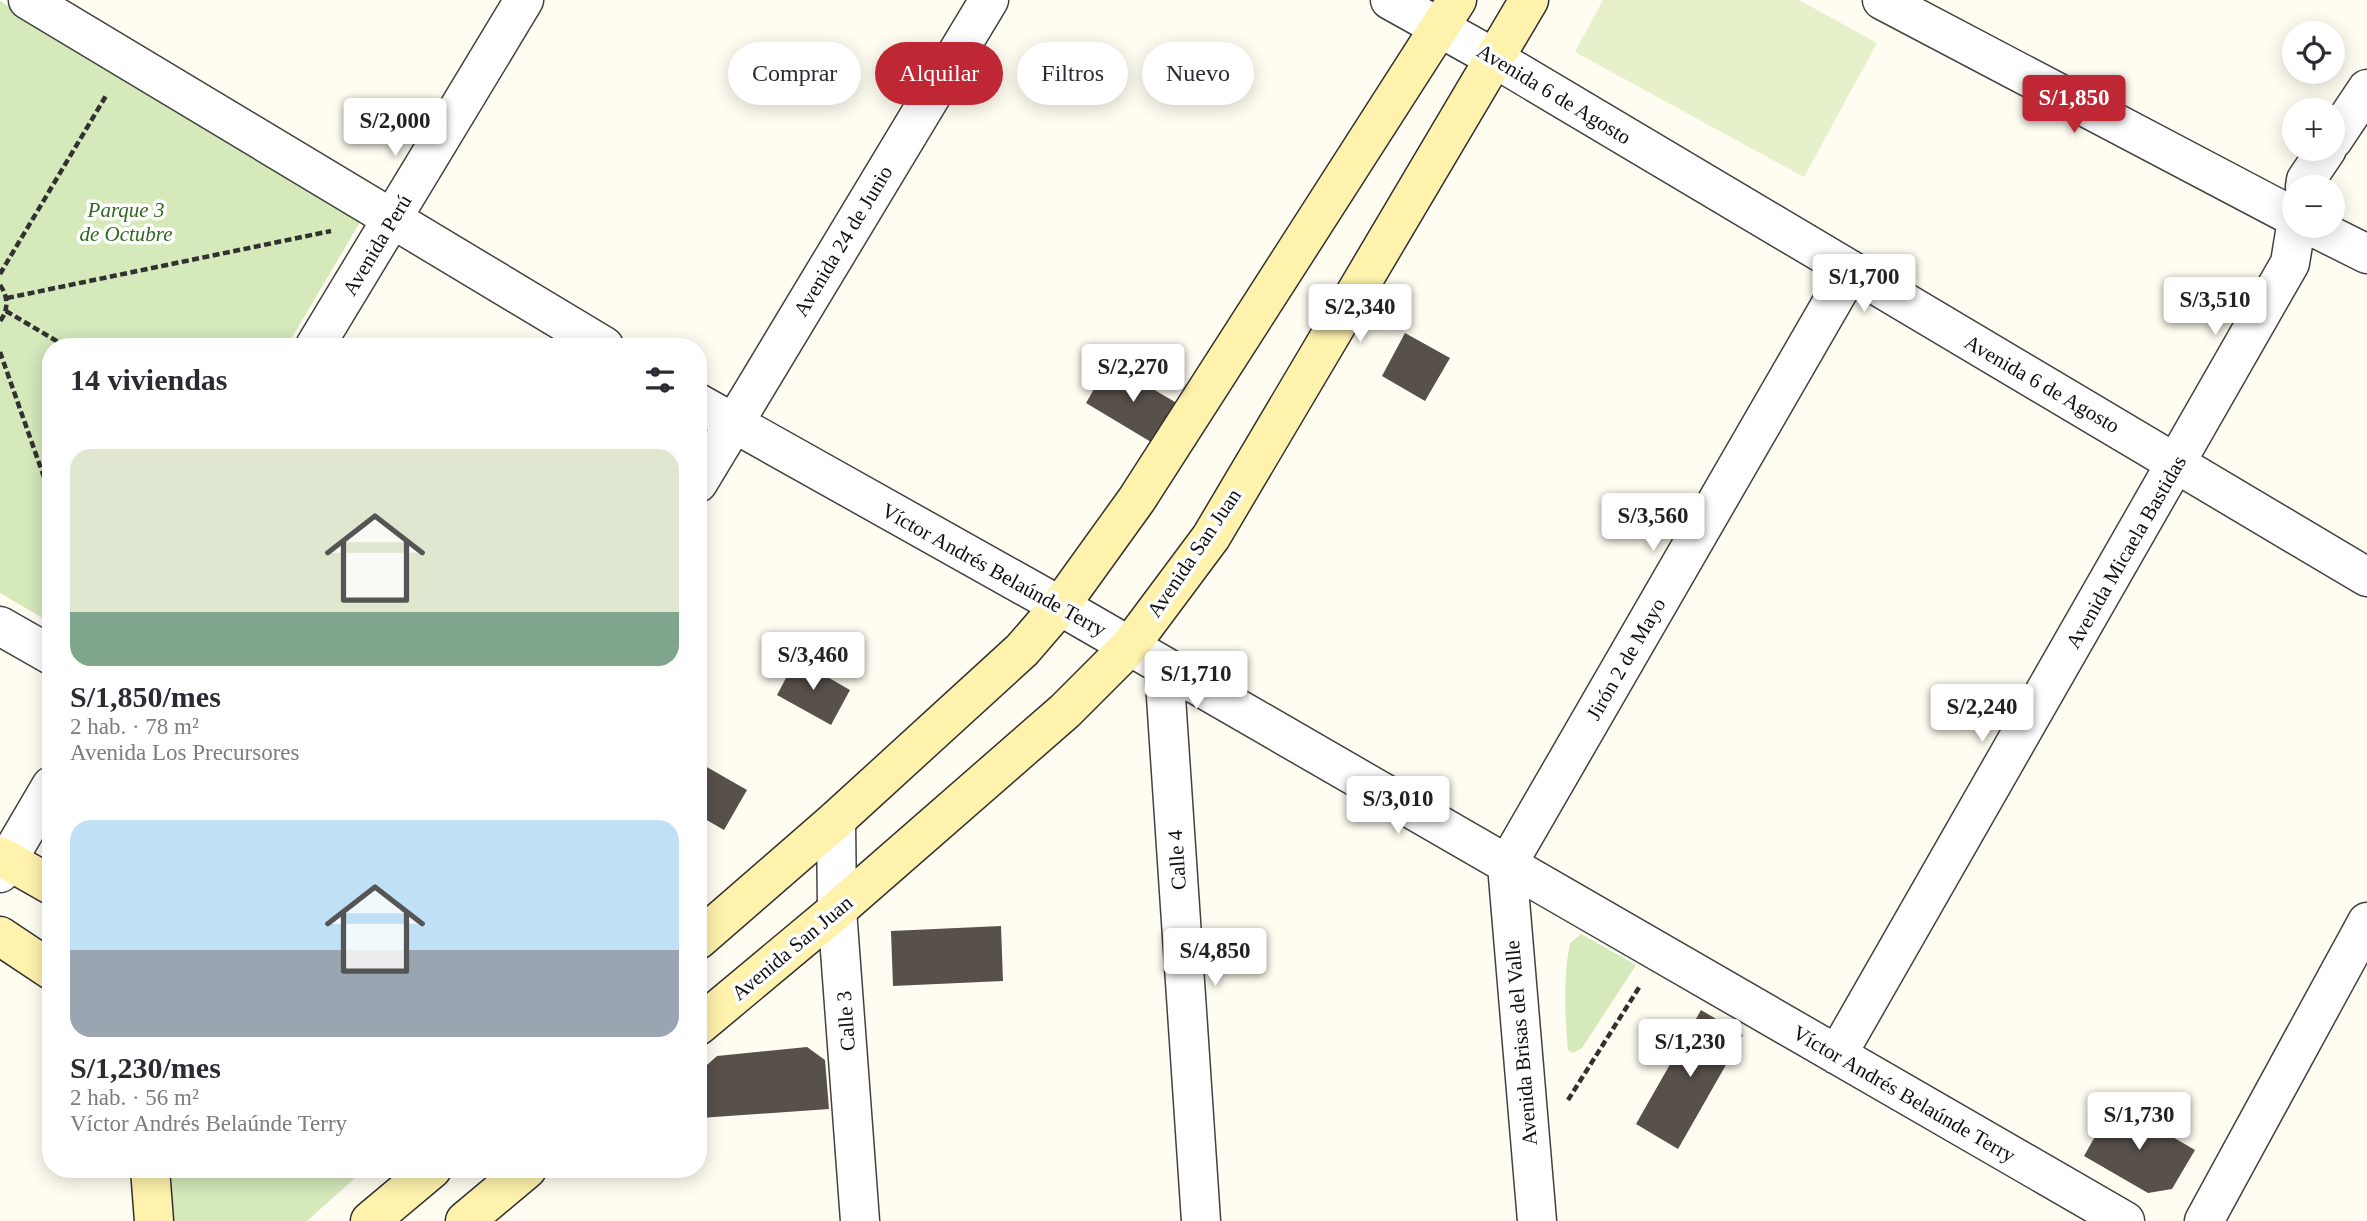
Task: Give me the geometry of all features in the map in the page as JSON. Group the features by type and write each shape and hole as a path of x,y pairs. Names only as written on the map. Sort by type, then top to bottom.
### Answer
{"main road":[{"name":"Avenida San Juan","path":"707,1018 837,910 1065,712 1129,647 1211,537 1529,0"},
{"path":"707,932 836,820 1022,650 1060,606 1137,499 1449,13"},
{"path":"3,863 42,881"},
{"path":"0,936 42,964"},
{"path":"151,1178 154,1221"},
{"path":"370,1221 421,1178"},
{"path":"465,1221 516,1178"}],"street":[{"name":"Avenida Perú","path":"320,338 524,0"},
{"name":"Avenida 24 de Junio","path":"707,468 989,0"},
{"name":"Avenida 6 de Agosto","path":"1390,0 1449,13 1494,58 2367,577"},
{"path":"1882,0 2282,211"},
{"path":"51,6 393,219 591,338"},
{"path":"2345,122 2367,89"},
{"name":"Avenida Micaela Bastidas","path":"1837,1055 2290,264 2294,238"},
{"path":"2335,238 2367,254"},
{"name":"Jirón 2 de Mayo","path":"1507,865 1850,271"},
{"name":"Víctor Andrés Belaúnde Terry","path":"707,408 1060,606 2125,1221"},
{"path":"0,626 42,651"},
{"name":"Calle 4","path":"1164,667 1201,1221"},
{"path":"3,863 42,800"},
{"name":"Calle 3","path":"836,820 837,910 860,1221"},
{"name":"Avenida Brisas del Valle","path":"1507,865 1537,1221"},
{"path":"2204,1221 2367,922"}],"path":[{"path":"0,274 111,88"},
{"path":"7,298 333,230"},
{"path":"0,285 7,298 6,311 0,321"},
{"path":"6,311 52,338"},
{"path":"0,352 42,471"},
{"path":"1567,1102 1661,953"}],"green space":[{"path":"1603,0 1799,0 1877,43 1804,177 1575,52"},
{"name":"Parque 3 de Octubre","path":"0,1 363,217 292,338 42,338 42,618 0,593"},
{"path":"1581,934 1636,965 1582,1048 1573,1053 1568,1050 1566,969 1570,943"},
{"path":"163,1178 355,1178 307,1221 166,1221"}],"building":[{"path":"1405,333 1450,358 1425,401 1382,376"},
{"path":"1109,363 1180,405 1156,445 1086,403"},
{"path":"796,659 850,690 831,725 777,695"},
{"path":"707,767 747,790 724,830 707,820"},
{"path":"1001,926 1003,981 893,986 891,931"},
{"path":"1701,1010 1743,1035 1678,1149 1636,1124"},
{"path":"807,1047 825,1060 829,1109 707,1118 707,1065 717,1056"},
{"path":"2114,1103 2195,1150 2172,1189 2148,1193 2084,1156"}]}
